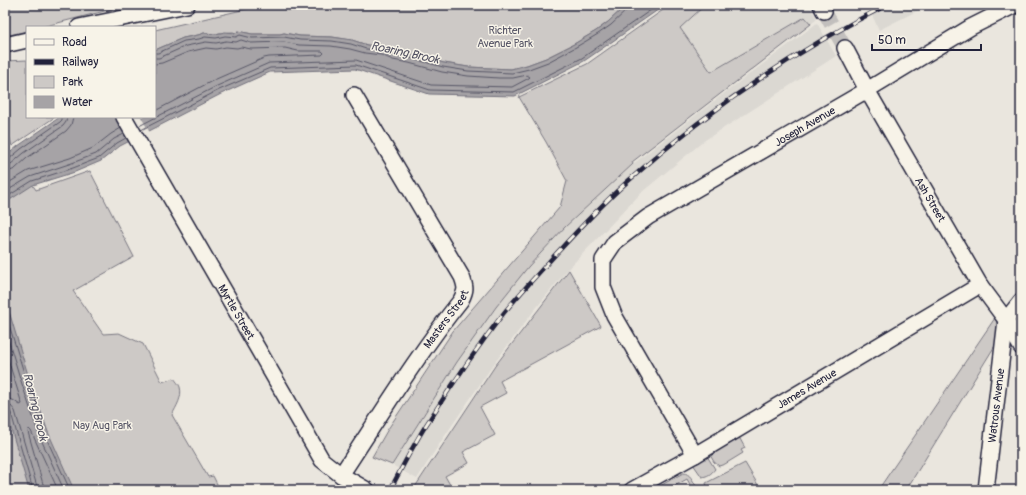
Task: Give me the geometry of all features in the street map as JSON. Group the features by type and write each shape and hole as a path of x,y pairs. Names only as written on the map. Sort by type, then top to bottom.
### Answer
{"street":[{"path":"84,26 187,5"},
{"name":"Joseph Avenue","path":"695,455 614,315 602,287 603,260 615,242 648,218 867,90 971,27 1015,5"},
{"path":"5,45 26,40"},
{"name":"Ash Street","path":"845,48 867,90 980,285 1006,320 1021,347"},
{"name":"Masters Street","path":"341,475 426,346 465,292 462,278 354,95"},
{"name":"Myrtle Street","path":"125,118 322,460 341,475 367,490"},
{"name":"James Avenue","path":"632,490 695,455 980,285"},
{"path":"1006,320 1021,301"},
{"name":"Watrous Avenue","path":"986,490 1006,320"}],"shaded area":[{"path":"705,5 809,5 817,19 811,24 805,17 711,72 679,28"},
{"path":"865,5 929,5 879,30 871,13"},
{"path":"817,23 836,56 705,140 642,192 568,269 533,312 493,365 417,479 392,465 457,362 496,307 528,267 565,227 633,164"}],"green space":[{"path":"5,5 128,5 46,26 26,26 26,31 5,36"},
{"name":"Richter Avenue Park","path":"264,5 627,5 596,31 574,44 546,58 511,69 468,67 444,63 367,45 352,40 332,37 300,36 284,33 252,34 239,31 236,33 204,33 183,38 156,50 156,30"},
{"path":"670,5 705,5 680,28 711,72 805,17 811,24 632,162 633,164 565,227 528,267 496,307 457,362 392,465 372,457 388,429 453,331 560,207 567,181 519,97 587,64"},
{"path":"26,60 26,118 54,118 12,146 5,122 5,61"},
{"name":"Nay Aug Park","path":"5,132 9,150 36,190 90,171 134,257 73,291 103,334 119,333 143,344 162,382 174,378 177,382 180,387 181,394 179,402 172,415 208,477 213,476 220,490 5,490"},
{"path":"569,270 601,326 500,381 506,393 480,407 495,435 463,452 469,463 445,476 453,490 413,490 495,366"},
{"path":"995,318 1001,332 996,344 906,490 878,490"},
{"path":"739,437 745,448 741,450 743,453 719,466 714,462 710,455"},
{"path":"707,456 715,469 706,476 702,477 693,464"},
{"path":"745,463 761,490 708,490 706,483"},
{"path":"683,473 689,476 696,486 692,488 687,479 667,490 653,490"}],"water":[{"name":"Roaring Brook","path":"627,5 665,5 584,61 515,96 429,94 355,69 270,72 221,94 120,146 101,161 75,172 33,185 5,203 5,157 18,146 59,118 156,118 156,50 183,38 204,33 236,33 238,31 252,34 284,33 300,36 332,37 352,40 367,45 384,46 395,51 444,63 468,67 511,69 546,58 574,44 608,22"},
{"name":"Roaring Brook","path":"5,298 28,375 48,432 74,490 29,490 5,408"}],"pier":[{"path":"116,118 142,118 150,133 130,143"}],"tunnel":[{"path":"824,11 845,48"}],"railway":[{"path":"390,490 425,427 456,379 493,327 528,284 608,200 687,131 751,85 784,63 852,23 887,5"}]}
